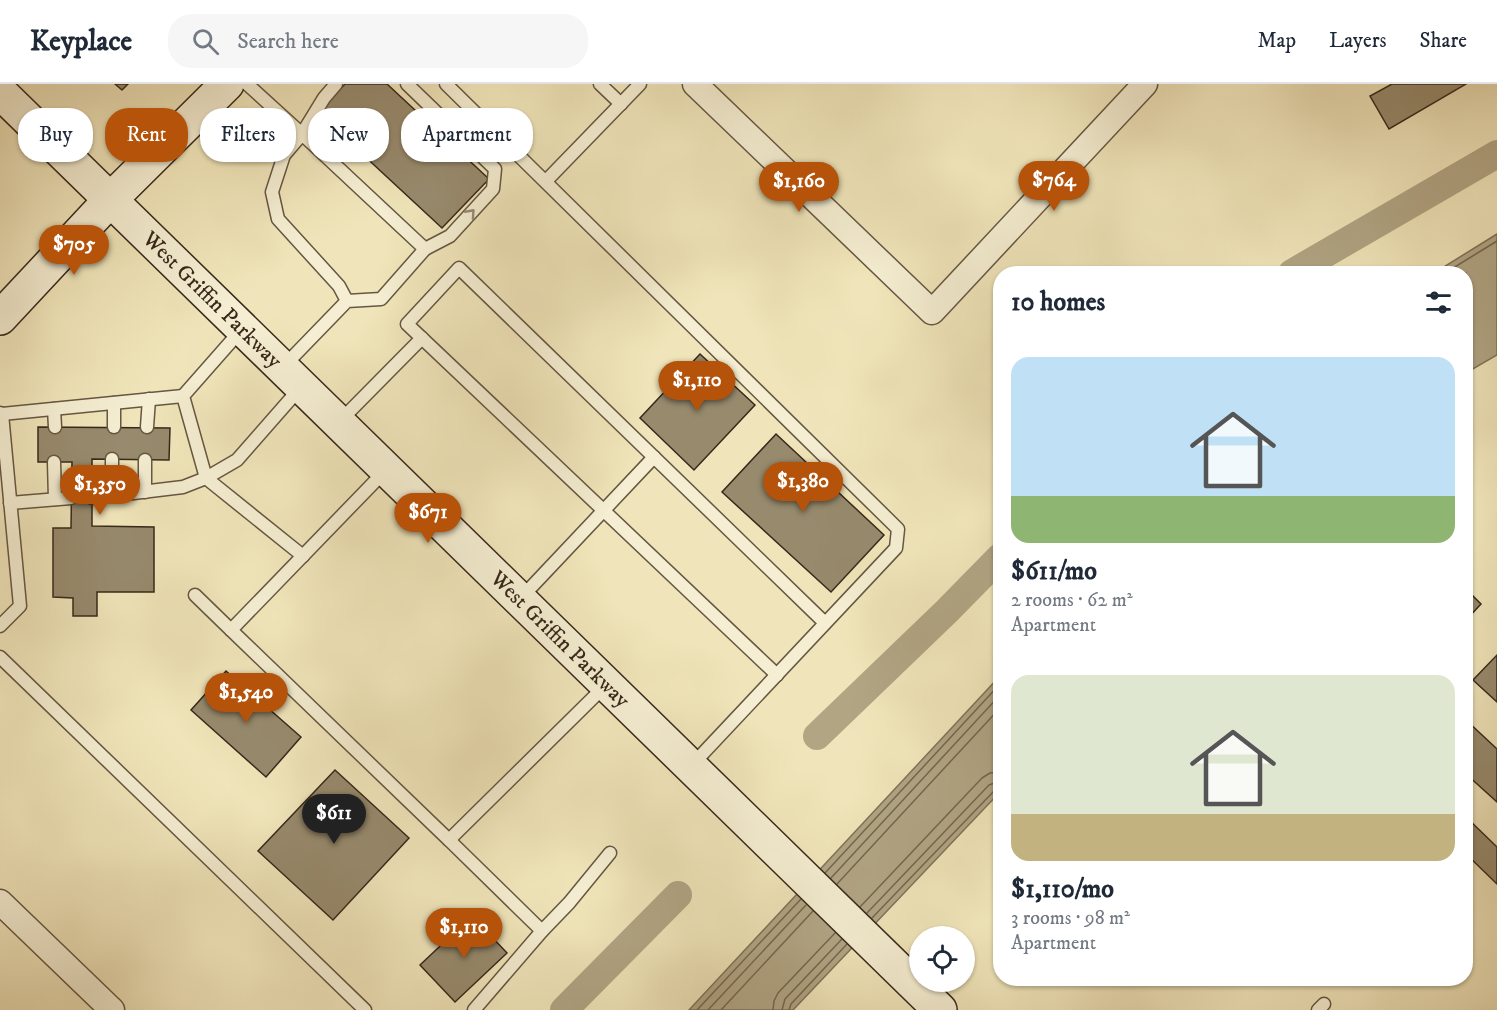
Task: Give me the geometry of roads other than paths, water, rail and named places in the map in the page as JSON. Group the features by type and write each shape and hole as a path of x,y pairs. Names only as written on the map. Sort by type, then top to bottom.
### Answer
{"main road":[{"path":"0,318 111,199 227,84"},
{"name":"West Griffin Parkway","path":"0,92 940,1010"}],"street":[{"path":"694,84 932,312 1144,84"},
{"path":"0,902 112,1010"}],"lane":[{"path":"247,84 425,249"},
{"path":"336,84 324,98 302,134 284,155 272,192 278,219 339,286 347,302"},
{"path":"92,498 183,488 237,460 292,376 347,302 381,299 425,249 450,236 493,189 495,169 407,84"},
{"path":"446,84 898,529 896,548 691,766"},
{"path":"600,84 621,104"},
{"path":"546,181 640,84"},
{"path":"777,675 407,324 459,268 825,623"},
{"path":"0,626 20,606 1,413 183,396 243,328"},
{"path":"339,422 422,338"},
{"path":"183,396 206,478 303,556"},
{"path":"147,427 148,399"},
{"path":"114,403 114,427"},
{"path":"54,409 55,427"},
{"path":"520,599 654,457"},
{"path":"112,459 112,496"},
{"path":"145,460 145,492"},
{"path":"54,462 55,500"},
{"path":"231,630 387,468"},
{"path":"10,503 71,498"},
{"path":"195,596 542,931"},
{"path":"0,657 365,1010"},
{"path":"449,840 607,684"},
{"path":"474,1010 610,853"}],"water":[{"path":"1497,234 1497,355 1473,369 1473,266 1445,266"},
{"path":"993,684 993,799 793,1010 689,1010"}],"waterway":[{"path":"1304,266 1497,154"},
{"path":"817,736 993,564"},
{"path":"564,1010 678,895"}]}
